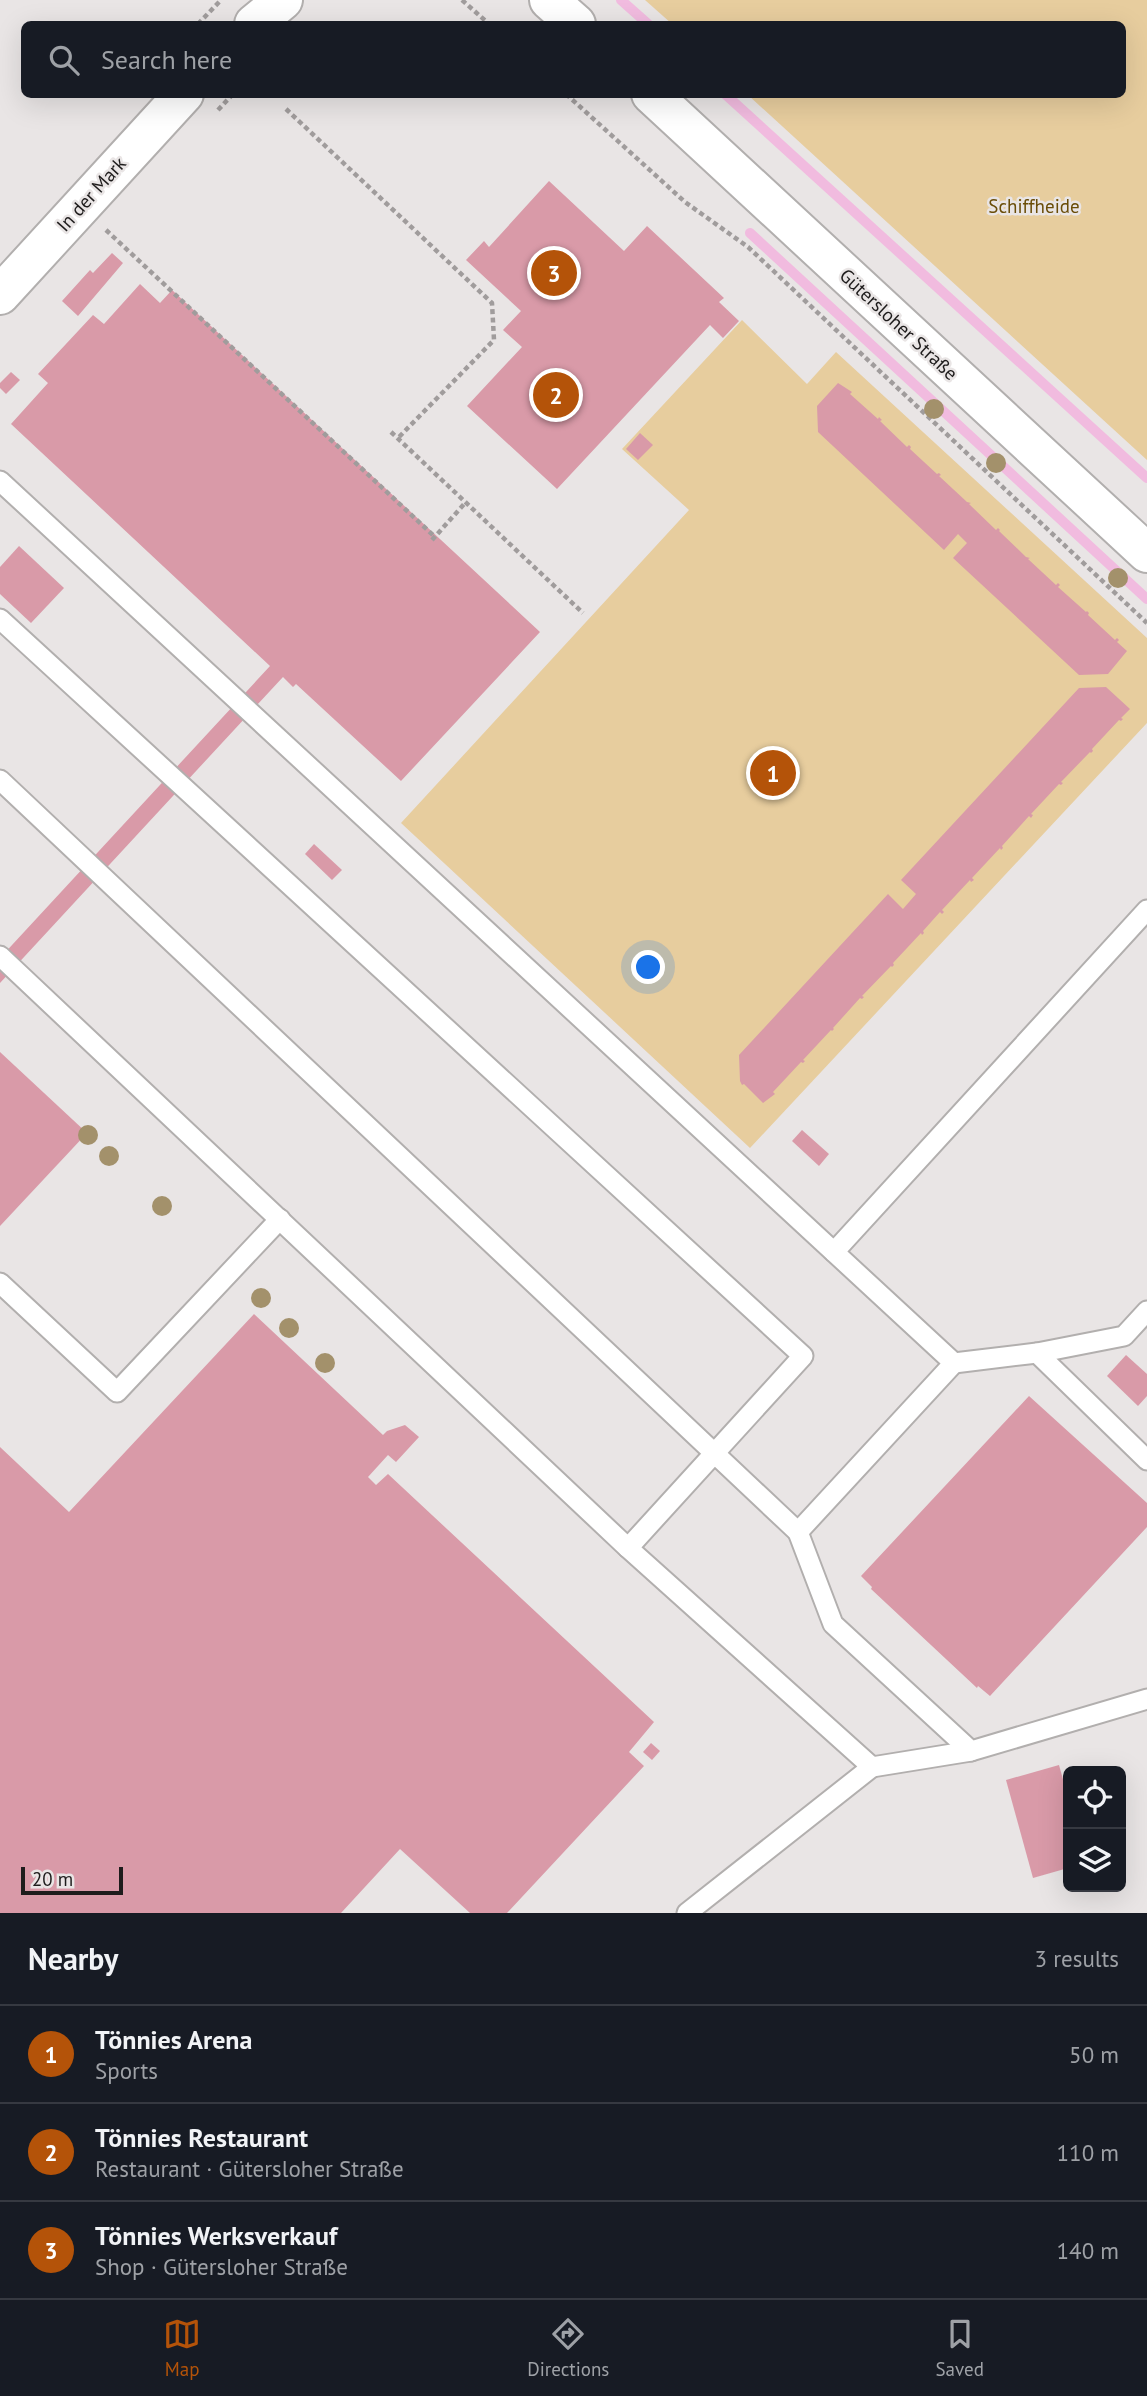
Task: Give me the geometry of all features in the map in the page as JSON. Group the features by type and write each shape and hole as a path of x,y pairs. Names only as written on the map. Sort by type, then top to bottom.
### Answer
{"main road":[{"path":"246,21 261,0"},
{"path":"258,21 283,0"},
{"path":"549,0 573,21"},
{"name":"In der Mark","path":"0,295 180,98"},
{"name":"Gütersloher Straße","path":"656,98 1147,553"}],"lane":[{"path":"0,481 954,1363"},
{"path":"0,619 803,1356 628,1548"},
{"path":"0,780 798,1532 833,1624 971,1751"},
{"path":"834,1252 1147,910"},
{"path":"0,956 628,1548 872,1767"},
{"path":"0,1283 117,1392 281,1219"},
{"path":"798,1532 954,1363 1037,1353 1124,1336 1147,1311"},
{"path":"1037,1353 1147,1460"},
{"path":"687,1913 872,1767 971,1751 1147,1699"}],"path":[{"path":"201,21 220,0"},
{"path":"462,0 486,21"},
{"path":"570,98 685,202 748,247 1147,623"},
{"path":"286,109 492,303 494,340 398,438"},
{"path":"112,220 104,228 434,539 466,502"},
{"path":"391,432 583,613"}],"green space":[{"name":"Schiffheide","path":"645,0 1147,0 1147,460 751,98 1126,98 1126,21 669,21"},
{"path":"742,320 807,384 836,352 1147,638 1147,723 750,1148 401,823 689,510 622,449"}],"building":[{"path":"549,181 624,251 647,226 724,298 719,302 739,321 723,338 710,325 557,489 467,406 522,347 503,330 521,311 466,260 484,241 489,247"},
{"path":"112,253 123,263 78,316 62,301 90,270 93,273"},
{"path":"140,284 160,303 172,290 540,632 401,781 296,684 293,687 283,677 0,983 0,958 270,666 11,424 48,383 38,374 93,315 104,324"},
{"path":"11,372 20,380 6,394 0,388 0,383"},
{"path":"838,383 852,392 850,394 878,419 879,417 882,420 880,421 971,503 969,504 996,530 998,528 1115,640 1119,640 1117,642 1127,651 1108,674 1079,675 953,558 967,543 958,534 944,550 818,432 817,406"},
{"path":"640,433 653,445 638,460 626,449"},
{"path":"19,546 64,588 31,623 0,594 0,567"},
{"path":"1106,687 1130,709 1121,718 1123,719 1119,720 1093,751 1031,814 1031,818 1029,816 1003,848 972,878 974,880 970,880 942,910 944,912 940,912 924,933 921,933 894,965 862,996 864,997 860,998 803,1060 805,1061 773,1092 775,1094 763,1103 742,1085 739,1055 888,894 903,909 916,894 901,880 1079,688"},
{"path":"314,844 342,870 332,880 305,854"},
{"path":"0,1052 87,1133 0,1226"},
{"path":"802,1130 829,1154 819,1166 792,1141"},
{"path":"254,1314 383,1435 405,1425 419,1437 396,1462 388,1455 368,1477 376,1485 388,1474 654,1722 629,1752 644,1766 507,1913 470,1913 400,1849 341,1913 0,1913 0,1447 69,1512"},
{"path":"1126,1355 1147,1374 1147,1396 1138,1406 1107,1376"},
{"path":"1029,1396 1147,1503 1147,1527 990,1696 978,1686 977,1688 871,1589 861,1576"},
{"path":"651,1743 660,1751 652,1760 643,1752"},
{"path":"1059,1765 1063,1779 1063,1869 1033,1878 1006,1780"}],"waterway":[{"path":"621,0 645,21"},
{"path":"729,98 1147,478"},
{"path":"750,233 1147,599"}],"place":[{"name":"Tönnies Werksverkauf","path":"554,273"},
{"name":"Tönnies Restaurant","path":"556,395"},
{"name":"Tönnies Arena","path":"773,773"}]}
